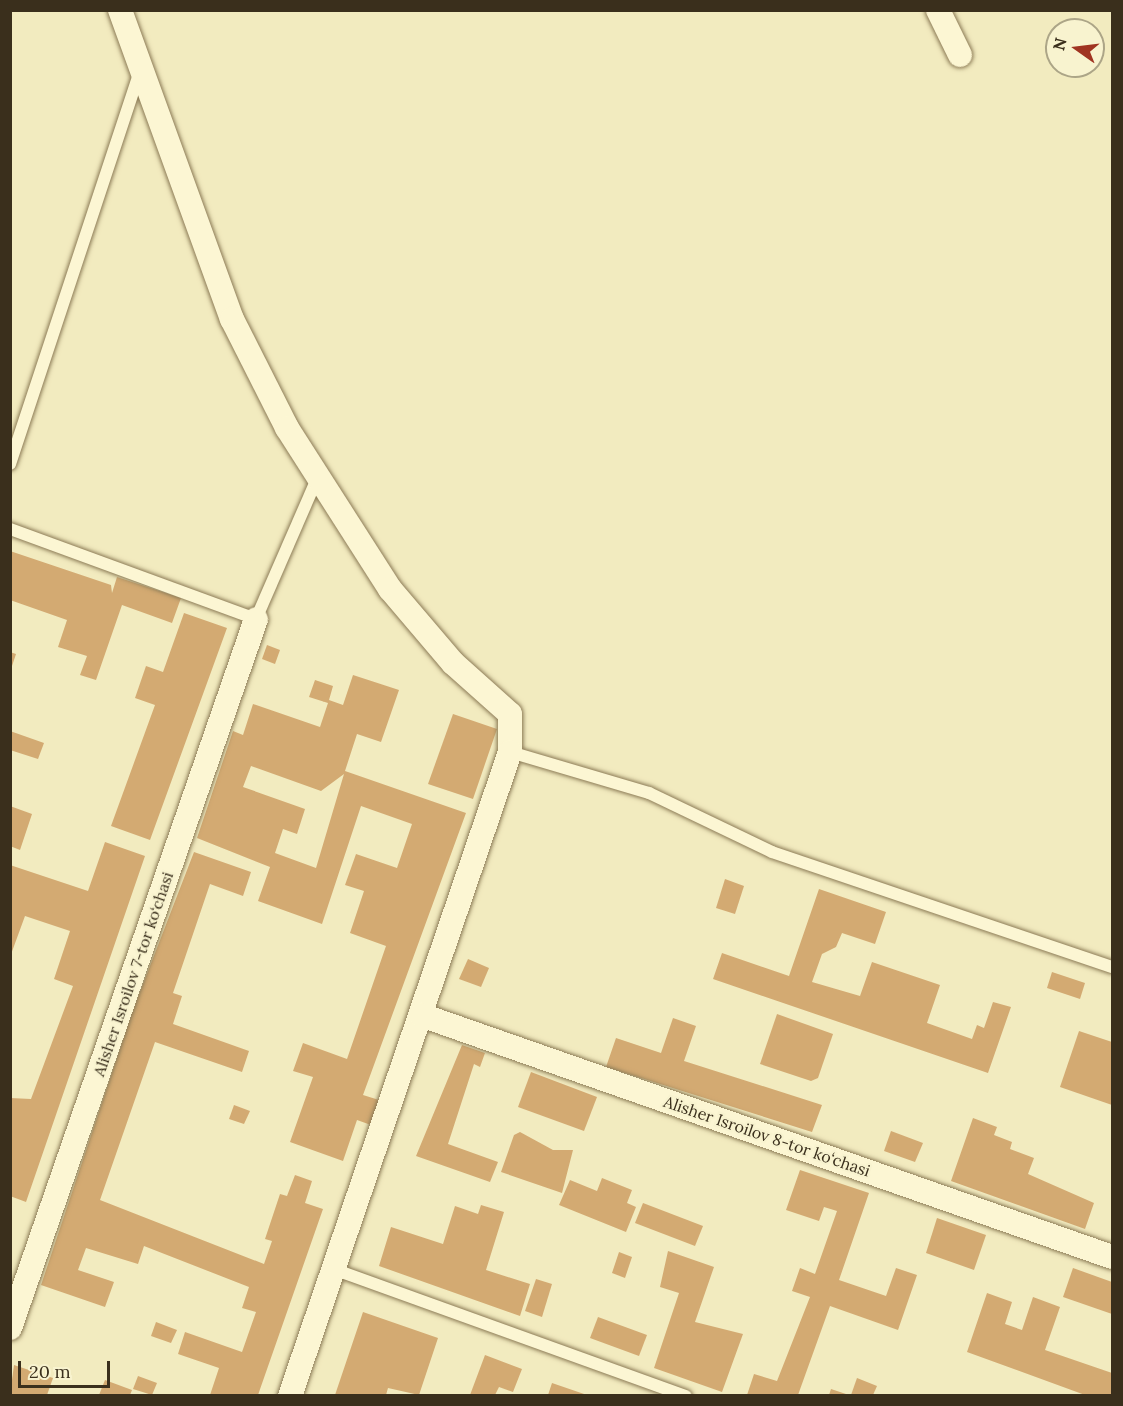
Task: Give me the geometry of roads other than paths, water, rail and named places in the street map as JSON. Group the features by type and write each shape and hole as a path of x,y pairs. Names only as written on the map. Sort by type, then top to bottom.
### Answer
{"street":[{"path":"120,10 232,319 316,481 390,589 453,663 510,714 510,752 290,1395"},
{"path":"938,10 960,55"},
{"name":"Alisher Isroilov 7-tor ko‘chasi","path":"10,1328 256,619"},
{"name":"Alisher Isroilov 8-tor ko‘chasi","path":"421,1015 1113,1257"}],"lane":[{"path":"10,464 141,70"},
{"path":"10,530 256,619 316,481"},
{"path":"510,752 649,793 772,852 1113,967"},
{"path":"333,1269 686,1395"}]}
